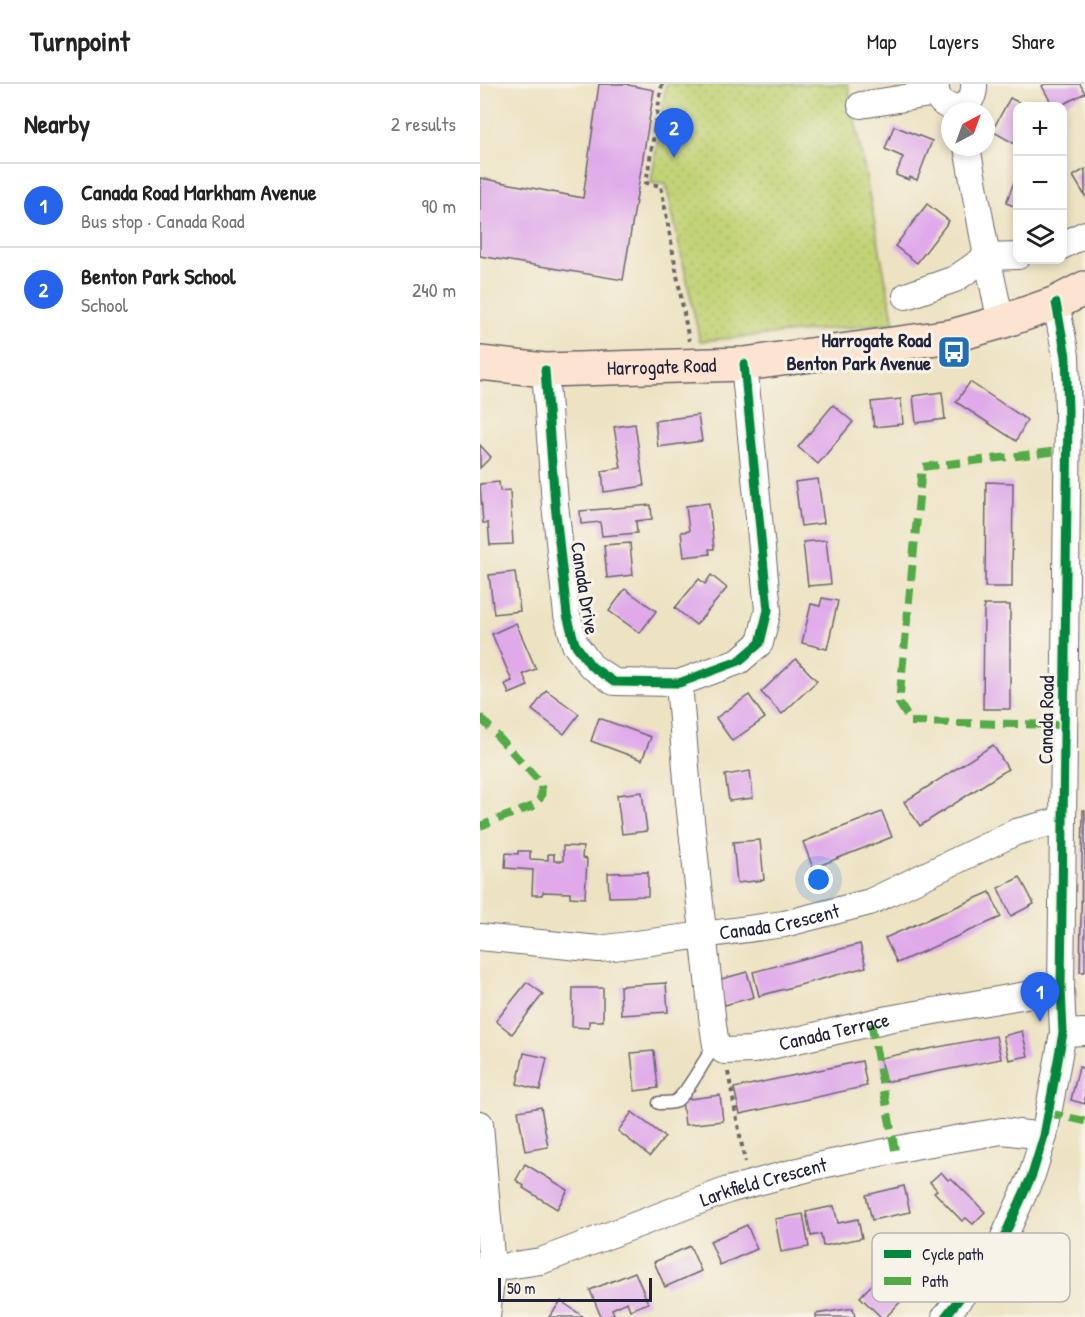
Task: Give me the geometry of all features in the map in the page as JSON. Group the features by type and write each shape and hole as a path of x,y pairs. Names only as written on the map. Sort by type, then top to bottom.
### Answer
{"main road":[{"name":"Harrogate Road","path":"480,363 544,369 744,364 952,336 1056,303 1085,288"}],"street":[{"path":"969,102 975,84"},
{"path":"861,105 936,88 942,102"},
{"path":"969,156 1001,322"},
{"path":"1067,243 1085,234"},
{"path":"906,296 955,279 987,257 1013,256"},
{"name":"Canada Road","path":"1006,1233 1032,1175 1074,1033 1061,989 1068,410 1066,356 1056,303"},
{"name":"Canada Drive","path":"544,369 567,615 575,644 591,666 614,682 679,683 740,661 760,643 768,610 744,364"},
{"path":"679,683 712,1025 720,1048"},
{"name":"Canada Crescent","path":"480,937 599,950 784,924 870,902 1016,832 1062,820"},
{"name":"Canada Terrace","path":"720,1048 753,1050 888,1019 1061,989"},
{"path":"480,1124 487,1317"},
{"name":"Larkfield Crescent","path":"486,1269 541,1261 728,1190 817,1166 1002,1131 1044,1136"},
{"name":"Canada Road","path":"945,1317 957,1302"}],"lane":[{"path":"659,1103 674,1102 689,1086 709,1053 720,1048"}],"path":[{"path":"662,84 646,183 661,186 694,365"},
{"path":"720,1048 748,1184"}],"green space":[{"path":"666,84 848,84 894,323 700,341 666,184 651,183"}],"building":[{"path":"599,84 628,84 654,90 623,280 480,256 480,178 583,198"},
{"path":"1045,84 1080,84 1085,93 1067,102 1051,102 1042,86"},
{"path":"1010,98 1018,102 1013,102 1013,143 995,133 995,126"},
{"path":"894,126 932,141 917,180 910,177 909,180 896,175 903,157 885,149"},
{"path":"1085,169 1085,196 1073,176"},
{"path":"1013,185 1013,206 1006,203"},
{"path":"927,204 949,221 917,263 895,246"},
{"path":"970,382 1027,420 1016,441 956,402"},
{"path":"942,392 945,419 916,423 913,396"},
{"path":"901,399 903,424 874,427 871,402"},
{"path":"833,405 853,422 818,464 798,447"},
{"path":"698,415 702,441 658,447 655,421"},
{"path":"635,424 644,486 604,492 602,471 621,468 614,427"},
{"path":"480,445 491,457 480,468"},
{"path":"818,479 824,523 801,526 795,482"},
{"path":"499,482 500,491 510,490 513,544 490,545 488,523 483,523 480,484"},
{"path":"986,482 1013,483 1012,587 985,587"},
{"path":"709,503 714,549 709,549 710,554 684,557 681,532 689,531 686,506"},
{"path":"651,505 652,519 636,521 637,533 602,536 600,522 581,524 580,511"},
{"path":"826,540 831,584 808,586 803,542"},
{"path":"630,543 633,575 607,578 604,545"},
{"path":"515,572 520,611 494,614 489,575"},
{"path":"711,575 727,588 696,625 675,608 699,579 705,584"},
{"path":"625,589 656,611 640,633 609,611"},
{"path":"822,598 838,601 827,649 802,643 811,604 820,606"},
{"path":"984,605 1010,605 1010,709 983,709"},
{"path":"516,623 536,669 523,674 528,686 509,694 505,684 512,681 492,634"},
{"path":"796,659 817,681 782,714 761,692"},
{"path":"546,690 579,714 564,734 532,710"},
{"path":"749,695 765,718 732,741 716,718"},
{"path":"599,718 651,737 642,760 591,741"},
{"path":"993,745 1008,769 920,826 904,802"},
{"path":"750,771 753,798 729,801 725,775"},
{"path":"642,792 647,831 622,834 617,795"},
{"path":"1083,810 1085,810 1085,972 1080,972"},
{"path":"882,812 892,837 813,868 803,842"},
{"path":"760,840 764,880 737,883 733,842"},
{"path":"563,846 583,847 582,858 587,859 585,898 570,897 570,893 543,892 542,895 532,895 533,870 505,868 506,853 518,854 518,851 530,851 530,859 548,860 548,854 554,854 554,861 563,861"},
{"path":"648,872 648,896 609,897 608,873"},
{"path":"1020,877 1034,904 1011,916 998,888"},
{"path":"990,892 1001,917 897,963 885,938"},
{"path":"860,944 866,967 759,996 753,972"},
{"path":"747,972 754,997 725,1005 718,980"},
{"path":"527,982 543,994 512,1034 496,1021"},
{"path":"666,983 668,1012 621,1015 620,986"},
{"path":"573,988 603,988 603,1021 589,1021 589,1028 572,1027"},
{"path":"1022,1031 1028,1056 1009,1060 1003,1036"},
{"path":"996,1036 1001,1059 885,1082 880,1058"},
{"path":"654,1051 658,1088 635,1091 631,1053"},
{"path":"524,1053 547,1058 540,1090 517,1084"},
{"path":"862,1061 867,1086 740,1114 734,1088"},
{"path":"1079,1067 1085,1069 1085,1104 1071,1100"},
{"path":"720,1095 723,1121 685,1125 682,1100"},
{"path":"541,1107 548,1147 525,1151 518,1111"},
{"path":"632,1112 665,1137 650,1156 618,1131"},
{"path":"525,1164 568,1190 557,1209 523,1188 524,1186 516,1180"},
{"path":"941,1172 948,1180 951,1178 985,1212 973,1224 966,1218 962,1221 934,1192 937,1190 930,1182"},
{"path":"904,1186 910,1212 872,1220 866,1195"},
{"path":"834,1206 838,1223 858,1219 862,1238 823,1246 821,1234 811,1236 806,1212"},
{"path":"803,1214 809,1247 781,1252 775,1219"},
{"path":"747,1225 757,1249 720,1265 710,1241"},
{"path":"690,1246 701,1271 665,1287 654,1262"},
{"path":"635,1272 648,1303 630,1310 627,1302 612,1309 614,1314 601,1317 590,1290"},
{"path":"872,1284 872,1302 900,1302 886,1317 881,1317 860,1297"},
{"path":"561,1301 584,1317 549,1317"},
{"path":"853,1308 855,1317 816,1317 816,1314"}],"marked path":[{"path":"1064,725 911,722 899,703 922,467 1068,450"},
{"path":"480,717 538,780 542,791 541,797 533,806 480,826"},
{"path":"871,1023 895,1150"},
{"path":"1048,1113 1085,1121"}],"cycle path":[{"path":"1006,1233 1032,1175 1044,1136 1063,1033 1061,989 1068,410 1066,356 1056,303"},
{"path":"545,370 555,504 567,615 575,644 591,666 614,682 679,683 739,661 760,643 768,610 744,364"},
{"path":"945,1317 957,1302"}],"place":[{"name":"Benton Park School","path":"674,158"},
{"name":"Harrogate Road Benton Park Avenue","path":"954,352"},
{"name":"Canada Road Markham Avenue","path":"1040,1022"}]}
